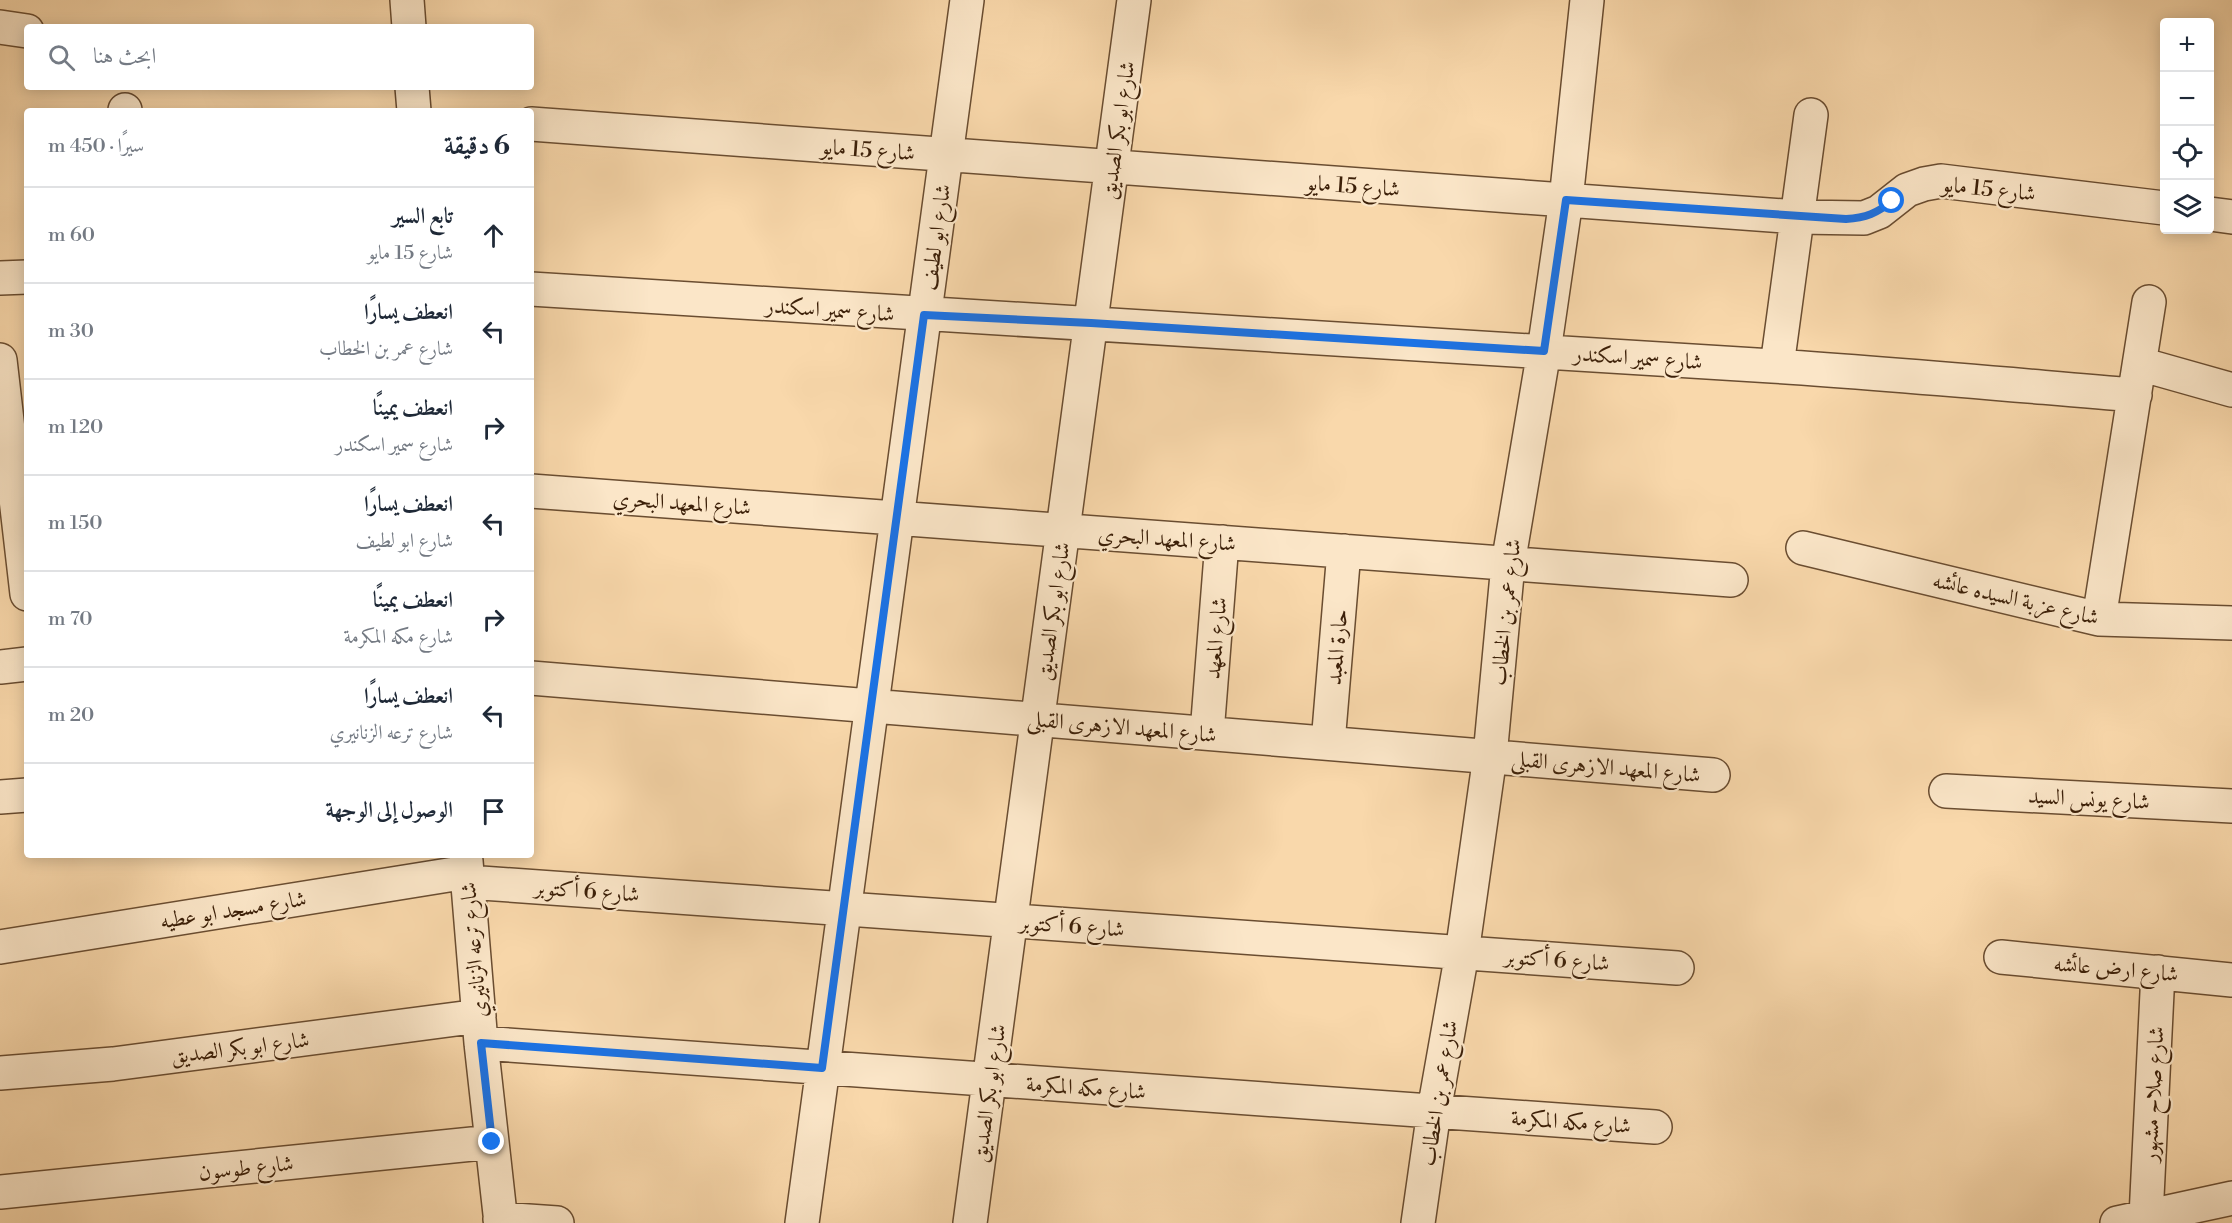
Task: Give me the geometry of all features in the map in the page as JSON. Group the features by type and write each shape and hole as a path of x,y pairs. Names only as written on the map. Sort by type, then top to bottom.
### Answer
{"street":[{"path":"407,0 409,24"},
{"name":"شارع ابو لطيف","path":"802,1223 967,0"},
{"name":"شارع ابو بكر الصديق","path":"970,1223 1134,0"},
{"name":"شارع عمر بن الخطاب","path":"1418,1223 1434,1111 1462,953 1490,756 1508,564 1544,351 1566,200 1587,0"},
{"path":"0,27 24,31"},
{"path":"412,90 414,108"},
{"path":"1777,366 1811,115"},
{"name":"شارع 15 مايو","path":"534,124 1797,217 1864,218 1879,212 1907,190 1941,181 2160,208"},
{"path":"2214,215 2232,217"},
{"path":"0,278 24,277"},
{"name":"شارع سمير اسكندر","path":"534,289 1777,366 2137,379 2232,390"},
{"path":"2100,619 2149,303"},
{"path":"0,360 16,403 22,513 11,559 24,587"},
{"name":"شارع المعهد البحري","path":"534,491 1731,580"},
{"name":"شارع المعهد","path":"1207,733 1222,542"},
{"name":"شارع عزبة السيده عائشه","path":"1803,548 2100,619 2232,619"},
{"name":"حارة المعبد","path":"1328,743 1344,551"},
{"path":"0,666 24,664"},
{"name":"شارع المعهد الازهرى القبلى","path":"534,678 1713,775"},
{"name":"شارع يونس السيد","path":"1946,791 2232,806"},
{"path":"0,797 24,795"},
{"name":"شارع 6 أكتوبر","path":"466,870 844,909 1677,968"},
{"name":"شارع مسجد ابو عطيه","path":"0,946 466,870"},
{"name":"شارع ترعه الزنانيري","path":"466,870 500,1221"},
{"name":"شارع ارض عائشه","path":"2001,957 2232,980"},
{"name":"شارع صلاح مشهور","path":"2132,1220 2158,972"},
{"name":"شارع ابو بكر الصديق","path":"0,1073 480,1030"},
{"name":"شارع مكه المكرمة","path":"480,1030 822,1068 1655,1126"},
{"name":"شارع طوسون","path":"0,1192 492,1142"},
{"path":"2132,1220 2232,1198"},
{"path":"500,1221 557,1223"}],"route":[{"path":"492,1142 481,1043 822,1068 924,315 1544,351 1566,200 1846,219 1864,218 1879,212 1892,201"}]}
